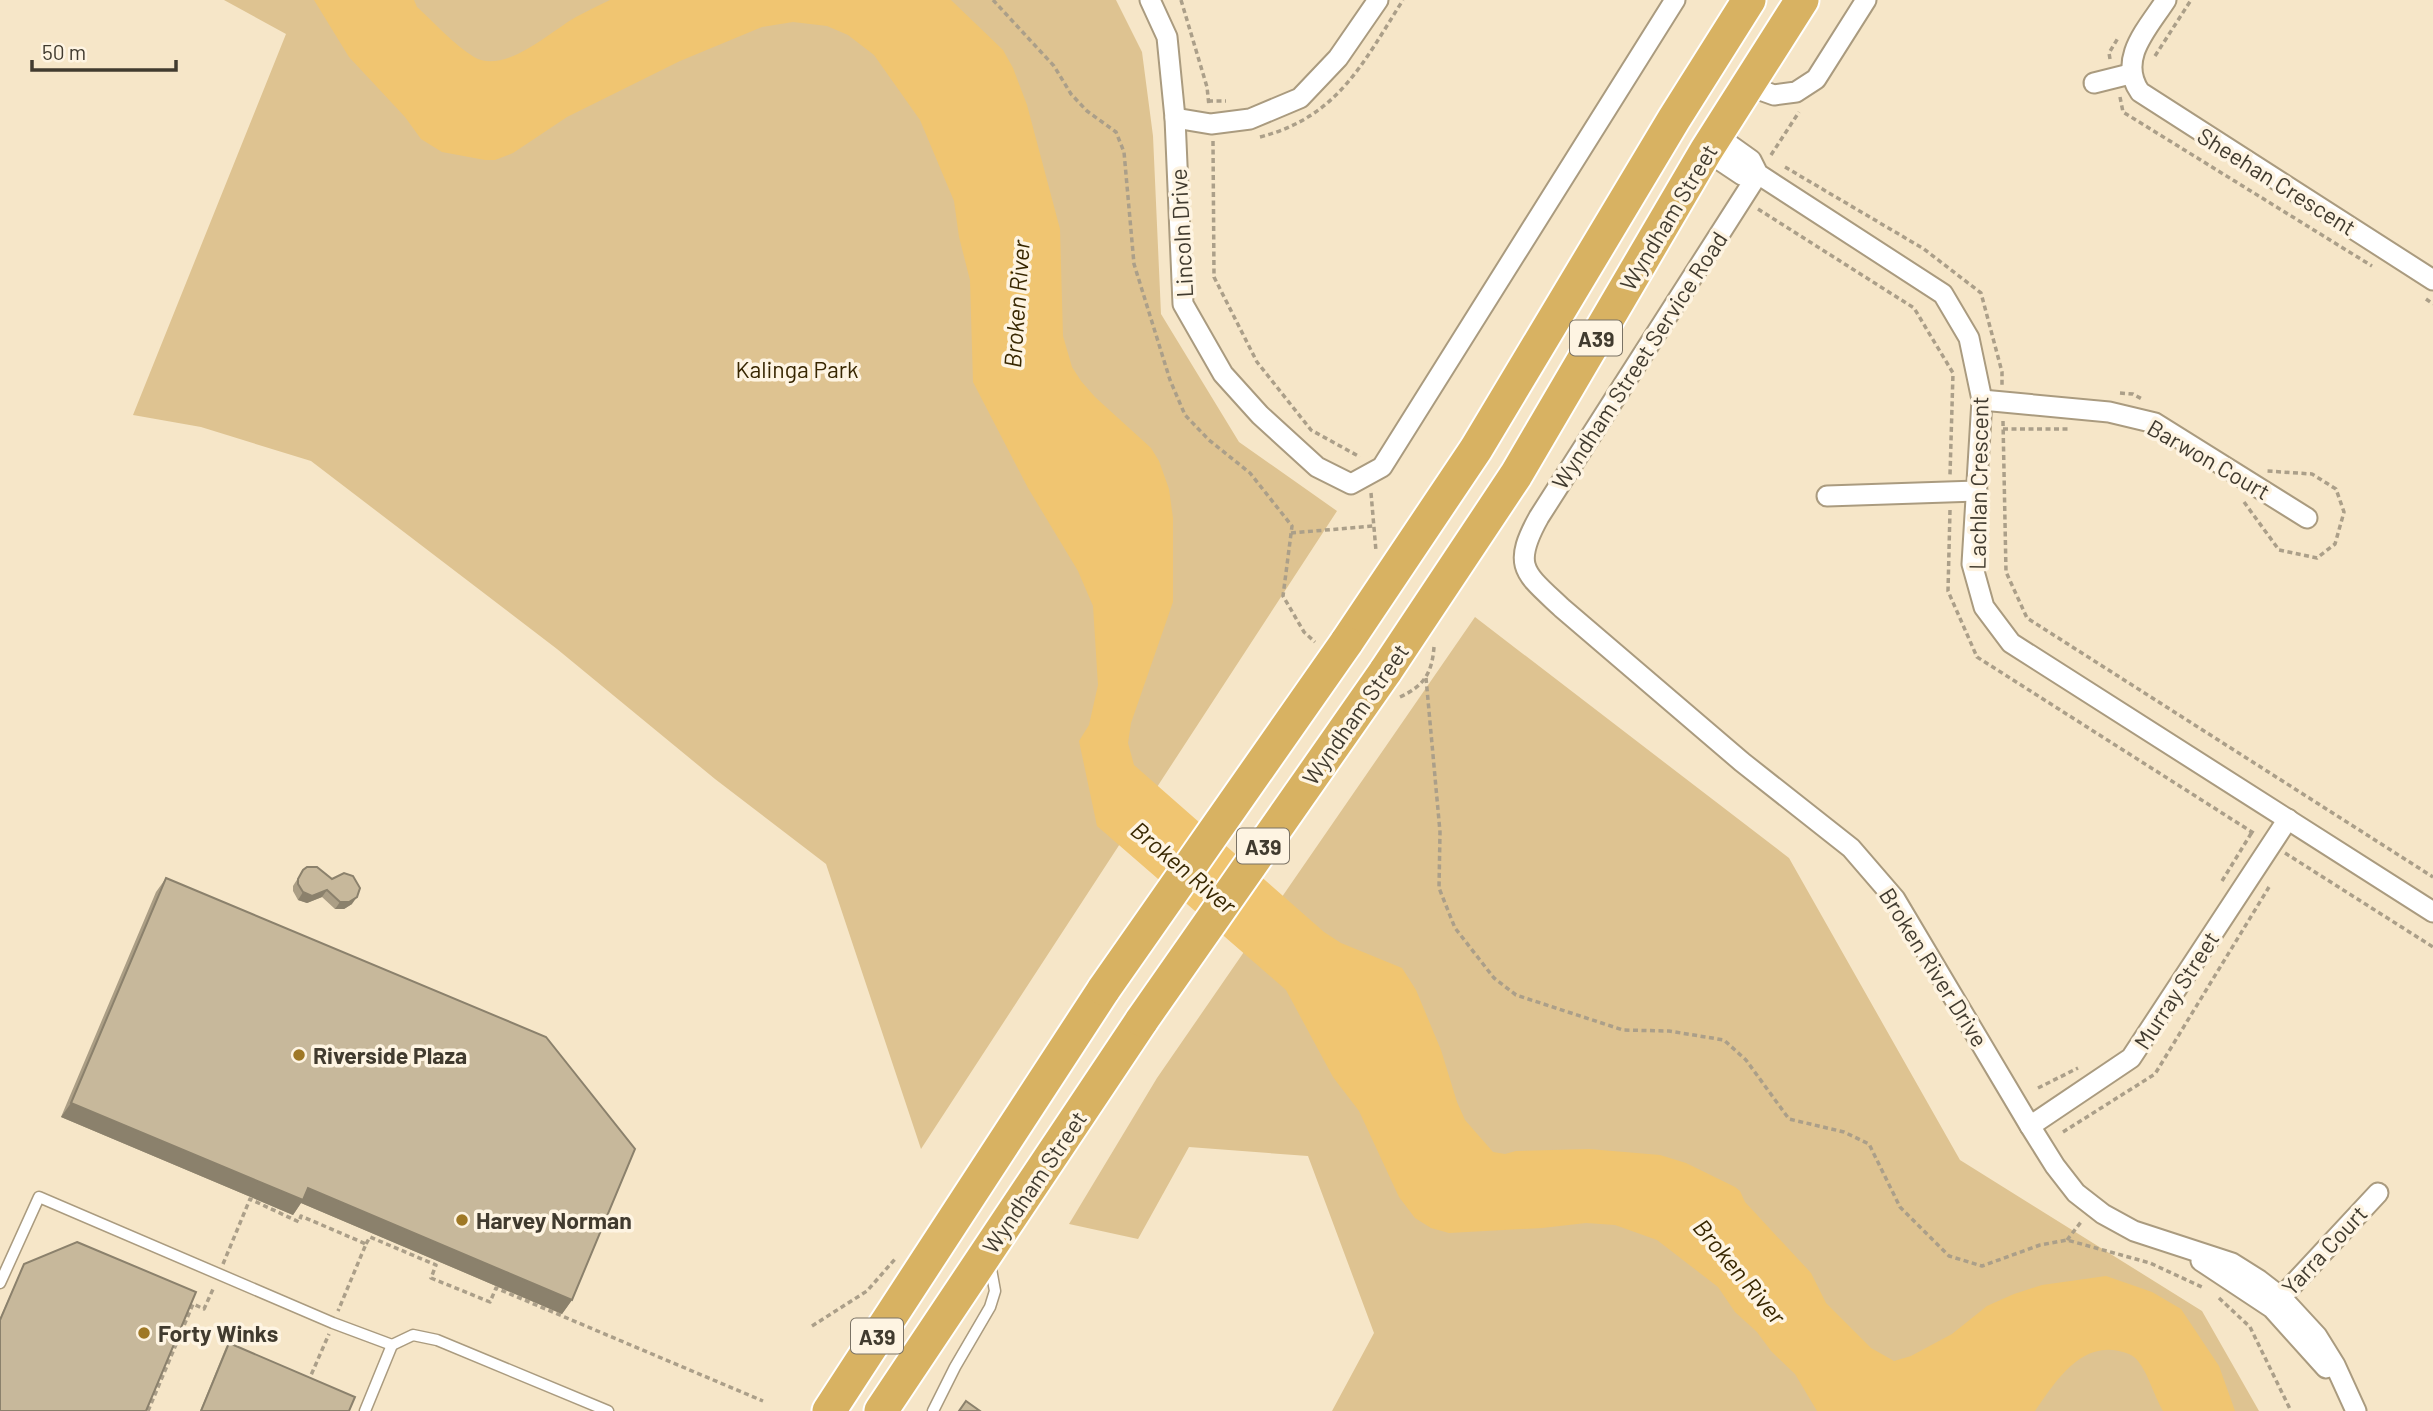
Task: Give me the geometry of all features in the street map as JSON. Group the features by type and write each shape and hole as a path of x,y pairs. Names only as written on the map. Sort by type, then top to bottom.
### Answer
{"highway":[{"name":"Wyndham Street","path":"829,1411 1104,989 1346,643 1476,449 1674,119 1749,0"},
{"name":"Wyndham Street","path":"881,1411 1142,1020 1385,672 1516,475 1711,143 1802,0"},
{"path":"1674,119 1711,143"},
{"path":"916,1278 946,1260 961,1256 981,1261"}],"street":[{"name":"Lincoln Drive","path":"1150,0 1167,37 1175,118 1183,304 1223,374 1260,415 1317,467 1351,484 1371,468"},
{"path":"1175,118 1211,124 1251,119 1300,98 1338,58 1378,0"},
{"path":"1371,468 1382,467 1675,0"},
{"path":"1746,85 1774,95 1796,92 1816,79 1866,0"},
{"path":"2094,83 2130,74 2131,58 2135,49 2166,0"},
{"name":"Sheehan Crescent","path":"2130,74 2146,98 2433,280"},
{"name":"Lachlan Crescent","path":"1711,143 1751,160 1758,174 1943,294 1969,338 1982,400 1972,564 1984,607 2011,643 2433,912"},
{"name":"Wyndham Street Service Road","path":"1524,549 1539,517 1758,174"},
{"name":"Barwon Court","path":"1982,400 2109,412 2155,423 2307,517"},
{"path":"1827,496 1977,491"},
{"name":"Broken River Drive","path":"1524,549 1523,560 1534,582 1742,762 1850,848 1874,872 1914,928 2030,1126 2055,1166 2076,1192 2093,1207 2134,1231 2180,1247 2276,1303 2353,1404"},
{"name":"Murray Street","path":"2030,1126 2131,1058 2288,819"},
{"name":"Yarra Court","path":"2276,1303 2378,1193"}],"lane":[{"path":"0,1283 39,1197 333,1323 392,1345"},
{"path":"933,1411 990,1307 995,1291 991,1269 981,1261"},
{"path":"365,1411 392,1345 413,1335 437,1339 608,1411"}],"path":[{"path":"1181,0 1207,87 1214,150 1214,277 1257,362 1311,430 1371,468 1376,553"},
{"path":"2151,63 2190,0"},
{"path":"1758,174 1802,106 1816,79"},
{"path":"1208,101 1231,101"},
{"path":"1783,165 1924,249 1981,293 2002,372 2006,572 2027,618 2433,877"},
{"path":"1758,209 1914,308 1953,373 1948,591 1978,657 2433,947"},
{"path":"1291,533 1373,526"},
{"path":"1426,678 1440,832 1439,888 1455,928 1494,978 1516,995 1623,1030 1668,1031 1724,1040 1746,1060 1789,1119 1844,1132 1869,1144 1900,1207 1949,1256 1982,1266 2040,1245 2067,1240 2150,1263 2214,1292 2250,1327 2291,1411"},
{"path":"2217,889 2252,832"},
{"path":"2038,1088 2085,1065"},
{"path":"2067,1240 2093,1207"},
{"path":"366,1244 370,1237 436,1265 431,1278 490,1302 496,1288 763,1401"},
{"path":"303,1391 314,1372 333,1323"}],"green space":[{"name":"Kalinga Park","path":"224,0 1116,0 1142,52 1153,136 1161,314 1239,442 1337,511 921,1149 826,864 715,779 557,649 311,461 201,427 133,415 286,34"},
{"path":"1475,617 1789,858 1960,1160 2202,1311 2259,1411 1332,1411 1374,1333 1308,1156 1189,1147 1138,1239 1069,1224 1157,1078"}],"water":[{"name":"Broken River","path":"314,0 414,0 417,7 459,46 474,57 486,61 513,56 576,17 610,0 951,0 1003,50 1027,105 1060,229 1063,336 1072,367 1095,397 1151,448 1169,489 1173,518 1173,602 1131,723 1128,743 1134,765 1324,932 1341,943 1402,968 1416,990 1441,1050 1465,1120 1493,1152 1505,1154 1516,1151 1589,1149 1660,1155 1686,1163 1735,1187 1745,1202 1811,1273 1826,1303 1871,1348 1894,1361 1911,1356 1952,1334 1987,1306 2042,1285 2106,1276 2152,1292 2181,1309 2219,1366 2235,1411 2163,1411 2136,1359 2119,1351 2105,1350 2080,1359 2069,1368 2035,1411 1817,1411 1795,1374 1735,1312 1718,1287 1657,1240 1615,1225 1586,1223 1449,1233 1431,1228 1415,1218 1399,1197 1359,1111 1333,1077 1286,990 1097,826 1079,741 1089,725 1098,685 1093,606 1078,571 1028,488 973,382 970,280 959,237 954,201 920,120 874,55 848,35 827,26 793,22 762,27 680,61 567,117 513,153 495,160 485,160 442,152 421,139 405,117 349,57"}],"building":[{"path":"307,867 317,867 332,879 344,873 353,876 360,888 357,897 349,902 340,902 327,890 312,896 303,892 298,879"},
{"path":"166,878 546,1037 635,1149 572,1300 308,1188 303,1200 71,1103"},
{"path":"77,1242 196,1292 146,1411 0,1411 0,1320 24,1264"},
{"path":"229,1343 355,1397 349,1411 201,1411"},
{"path":"966,1401 980,1411 959,1411"}],"place":[{"name":"Riverside Plaza","path":"299,1055"},
{"name":"Harvey Norman","path":"462,1220"},
{"name":"Forty Winks","path":"144,1333"}]}
